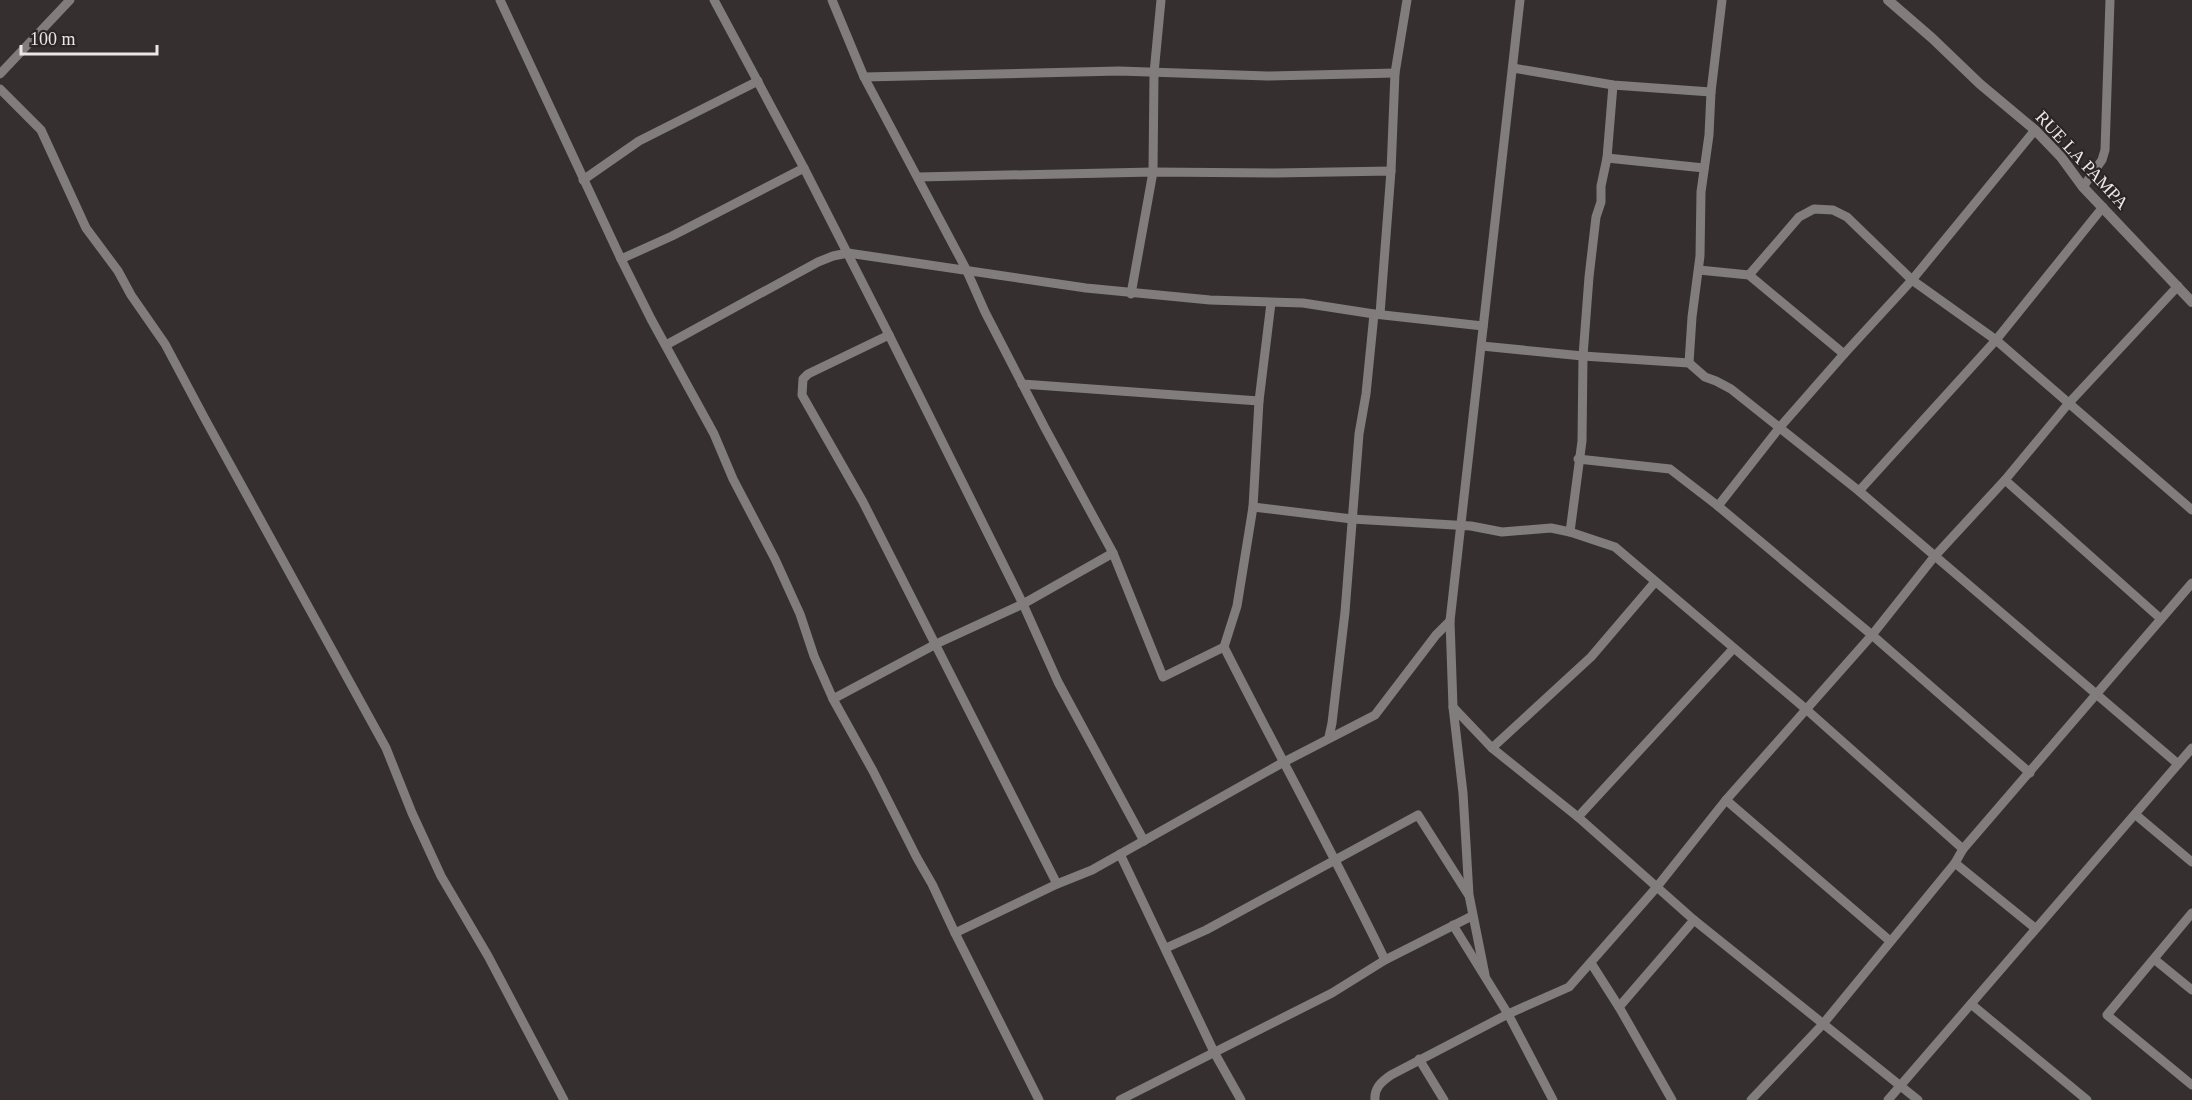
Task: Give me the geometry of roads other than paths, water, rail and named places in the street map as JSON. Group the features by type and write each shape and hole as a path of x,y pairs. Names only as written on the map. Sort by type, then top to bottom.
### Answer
{"street":[{"path":"0,74 70,0"},
{"path":"500,0 621,259 714,434 775,559 800,614 814,656 833,699 873,771 916,858 932,884 954,933 1040,1100"},
{"path":"714,0 848,253 1023,604 1058,682 1144,841"},
{"path":"832,0 864,76 966,269 1022,384 1113,553 1163,676 1224,647"},
{"path":"1131,294 1153,172 1154,73 1161,0"},
{"path":"1329,737 1345,612 1359,434 1377,314 1391,171 1395,73 1407,0"},
{"path":"1485,975 1469,895 1463,793 1453,707 1450,621 1520,0"},
{"path":"1689,363 1692,317 1699,270 1701,192 1722,0"},
{"name":"RUE LA PAMPA","path":"1888,0 1980,84 2035,130 2061,157 2083,187 2192,302"},
{"path":"2083,187 2102,160 2105,150 2110,0"},
{"path":"1513,68 1613,85 1711,92"},
{"path":"864,76 1119,71 1279,75 1395,73"},
{"path":"583,180 639,141 758,81"},
{"path":"1570,532 1582,441 1583,356 1596,223 1607,158 1613,85"},
{"path":"0,89 41,130 86,228 118,271 185,379 386,748 441,876 488,956 564,1100"},
{"path":"1718,506 1780,427 1912,280 2035,130"},
{"path":"1607,158 1704,168"},
{"path":"621,259 672,236 804,168"},
{"path":"918,177 1153,172 1391,171"},
{"path":"1859,491 1996,340 2103,207"},
{"path":"1749,275 1799,217 1814,209 1833,210 1847,217 1912,280 1996,340 2192,510"},
{"path":"666,345 818,262 848,253 1131,294 1210,300 1303,303 1483,326"},
{"path":"1699,270 1749,275 1844,354"},
{"path":"1375,1100 1378,1085 1384,1079 1508,1014 1569,987 1656,888 1726,800 1872,635 1934,557 2005,480 2068,404 2178,286"},
{"path":"1271,303 1259,401 1253,507 1238,606 1224,647 1282,763 1336,860 1385,960"},
{"path":"889,335 808,374 803,379 802,395 863,502 1057,884"},
{"path":"1482,346 1689,363 1705,377 1731,389 1859,491 2178,764"},
{"path":"1022,384 1259,401"},
{"path":"1578,459 1670,469 1718,506 1872,635 2030,773"},
{"path":"2005,480 2161,619"},
{"path":"1253,507 1352,519 1471,526 1502,532 1551,528 1615,547 1807,711 1963,849"},
{"path":"833,699 936,644 1023,604 1113,553"},
{"path":"1492,748 1591,657 1655,582"},
{"path":"1751,1100 1823,1024 1955,863 1963,849 2030,773 2094,694 2192,583"},
{"path":"954,933 1092,870 1329,737 1375,714 1436,635 1450,621"},
{"path":"1578,816 1733,649"},
{"path":"1453,707 1492,748 1578,816 1656,888 1918,1100"},
{"path":"1888,1100 2192,748"},
{"path":"1726,800 1890,941"},
{"path":"1166,948 1206,930 1418,815 1469,895"},
{"path":"2136,815 2192,862"},
{"path":"1120,854 1237,1098"},
{"path":"1955,863 2035,928"},
{"path":"2191,1081 2107,1015 2192,913"},
{"path":"1120,1100 1332,993 1385,960 1472,916"},
{"path":"1619,1007 1694,920"},
{"path":"1453,925 1508,1014 1553,1100"},
{"path":"2154,959 2192,990"},
{"path":"1591,963 1672,1100"},
{"path":"1971,1004 2087,1100"},
{"path":"1419,1059 1444,1100"}]}
